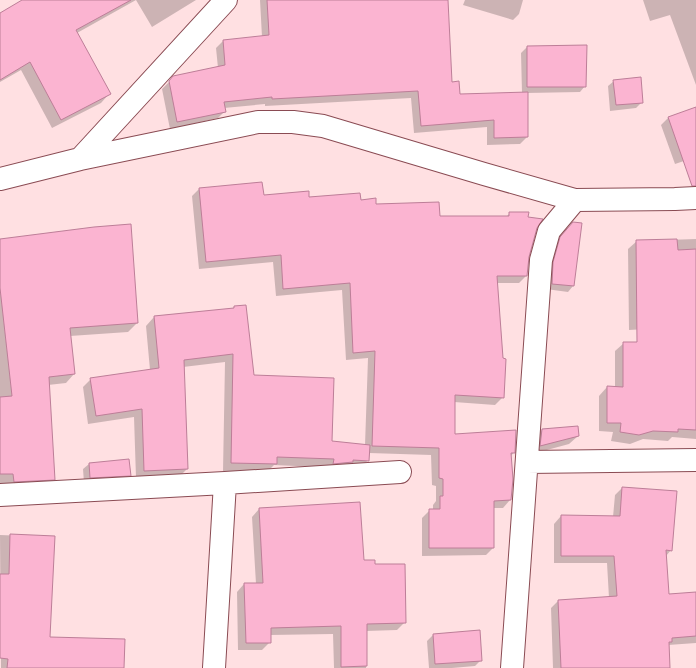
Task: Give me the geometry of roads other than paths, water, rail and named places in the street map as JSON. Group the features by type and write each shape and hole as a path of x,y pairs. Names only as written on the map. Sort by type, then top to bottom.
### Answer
{"street":[{"path":"80,159 226,0"},
{"path":"0,179 80,159 258,122 293,122 323,126 575,200 675,200 696,198"},
{"path":"512,668 541,260 549,231 575,200"},
{"path":"527,462 696,460"},
{"path":"0,495 225,484 400,472"},
{"path":"214,668 225,484"}]}
